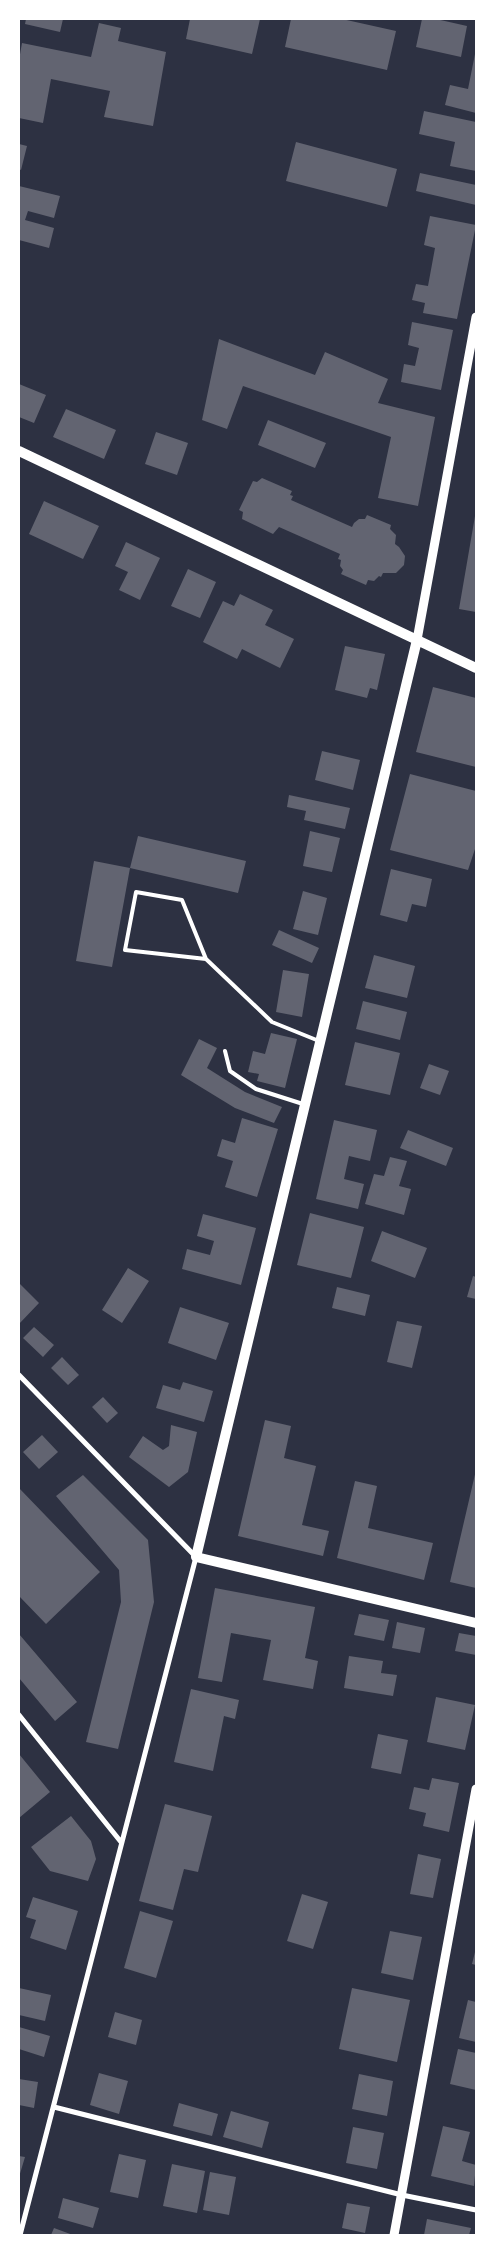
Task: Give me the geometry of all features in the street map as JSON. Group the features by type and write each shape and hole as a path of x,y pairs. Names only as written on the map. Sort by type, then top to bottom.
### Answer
{"main road":[{"path":"19,451 476,668"},
{"path":"418,640 196,1557 476,1623"}],"street":[{"path":"418,640 476,317"},
{"path":"19,1375 196,1557 20,2235"},
{"path":"19,1715 121,1842"},
{"path":"394,2235 476,1789"},
{"path":"54,2106 402,2195 476,2210"}],"lane":[{"path":"206,959 125,950 136,892 182,900 206,959 272,1022 321,1042"},
{"path":"225,1051 230,1071 256,1089 306,1105"}],"building":[{"path":"26,19 63,19 60,32 25,24"},
{"path":"190,19 260,19 252,54 186,39"},
{"path":"291,19 342,19 396,31 387,70 285,47"},
{"path":"422,19 436,19 467,26 461,57 416,47"},
{"path":"99,23 121,28 118,41 166,52 153,126 104,117 110,91 51,79 43,123 19,118 19,60 22,43 91,57"},
{"path":"475,54 476,113 445,105 450,85 468,89"},
{"path":"424,111 476,122 476,171 450,166 455,142 419,134"},
{"path":"296,142 397,169 387,207 286,181"},
{"path":"19,144 27,146 21,170 19,169"},
{"path":"420,173 476,185 476,205 416,191"},
{"path":"19,186 60,196 54,218 28,211 25,220 54,228 49,248 19,240"},
{"path":"430,216 476,225 457,319 423,313 425,303 412,300 416,284 428,286 435,248 424,245"},
{"path":"412,322 453,330 441,390 401,382 404,364 415,366 419,348 408,345"},
{"path":"219,339 315,375 325,352 388,379 378,403 435,417 418,506 378,498 391,437 243,386 227,429 202,420"},
{"path":"19,384 46,395 34,423 19,417"},
{"path":"66,409 116,430 104,459 53,437"},
{"path":"268,420 326,443 315,468 258,445"},
{"path":"156,432 188,443 177,475 145,464"},
{"path":"262,478 292,491 290,495 293,496 291,500 352,527 359,519 365,519 367,515 391,525 390,529 396,535 395,544 405,556 404,565 396,573 383,573 381,577 379,576 374,581 368,580 366,585 341,574 343,570 340,566 341,560 338,559 340,554 279,527 273,534 242,519 243,512 239,510 253,481 257,482"},
{"path":"44,501 99,526 83,559 29,534"},
{"path":"476,516 476,612 459,609"},
{"path":"126,542 160,558 140,600 119,590 128,572 115,566"},
{"path":"188,569 216,582 200,618 171,606"},
{"path":"240,594 273,610 265,625 294,639 280,668 242,649 237,659 203,642 223,601 234,606"},
{"path":"345,646 385,654 377,690 370,688 367,698 335,690"},
{"path":"433,687 476,698 476,767 416,752"},
{"path":"322,751 360,760 353,790 315,780"},
{"path":"410,774 476,791 476,846 468,870 390,850"},
{"path":"289,795 350,808 345,829 304,820 306,811 287,807"},
{"path":"310,831 340,838 332,872 303,866"},
{"path":"138,836 246,861 238,893 130,868"},
{"path":"94,861 130,868 112,967 76,961"},
{"path":"391,869 432,879 426,907 412,904 407,922 380,915"},
{"path":"303,891 327,898 318,935 293,929"},
{"path":"279,930 319,948 312,963 272,945"},
{"path":"374,955 415,966 407,998 365,988"},
{"path":"283,970 309,974 302,1017 276,1012"},
{"path":"363,1001 407,1012 400,1040 356,1029"},
{"path":"271,1033 297,1039 285,1088 257,1081 259,1074 248,1072 253,1051 265,1054"},
{"path":"199,1039 217,1048 207,1068 245,1092 282,1107 274,1123 235,1108 181,1075"},
{"path":"355,1042 400,1053 390,1095 345,1085"},
{"path":"429,1064 449,1071 440,1095 420,1088"},
{"path":"242,1118 278,1129 257,1197 225,1187 233,1161 217,1156 222,1139 235,1143"},
{"path":"334,1120 377,1130 370,1161 349,1156 344,1179 364,1184 358,1209 316,1199"},
{"path":"408,1130 453,1148 446,1166 400,1148"},
{"path":"390,1157 407,1161 399,1186 411,1189 404,1215 365,1204 374,1174 384,1176"},
{"path":"310,1213 364,1227 351,1278 297,1265"},
{"path":"203,1214 256,1228 241,1285 182,1269 187,1249 210,1255 214,1241 197,1236"},
{"path":"382,1231 427,1248 415,1278 371,1261"},
{"path":"128,1268 149,1281 122,1323 102,1310"},
{"path":"473,1276 476,1277 476,1299 467,1297"},
{"path":"19,1283 39,1303 19,1324"},
{"path":"337,1287 370,1295 365,1316 332,1308"},
{"path":"180,1307 229,1323 216,1360 168,1343"},
{"path":"397,1321 422,1326 412,1368 387,1362"},
{"path":"34,1327 54,1345 43,1357 23,1338"},
{"path":"62,1357 79,1375 68,1385 51,1368"},
{"path":"183,1382 213,1391 204,1422 156,1408 163,1385 180,1390"},
{"path":"103,1397 118,1413 107,1423 92,1407"},
{"path":"265,1420 291,1426 284,1458 316,1466 302,1525 329,1531 323,1556 238,1536"},
{"path":"171,1425 197,1432 188,1472 169,1487 129,1457 143,1436 163,1450 169,1446"},
{"path":"42,1435 58,1452 39,1469 23,1452"},
{"path":"476,1470 476,1588 450,1582"},
{"path":"83,1475 148,1540 154,1602 118,1749 86,1742 121,1602 119,1570 56,1496"},
{"path":"355,1481 377,1486 368,1528 433,1543 424,1580 337,1558"},
{"path":"19,1488 100,1572 46,1624 19,1596"},
{"path":"215,1588 315,1607 305,1658 318,1661 313,1689 263,1680 271,1640 231,1633 222,1682 198,1678"},
{"path":"359,1614 389,1620 384,1641 354,1635"},
{"path":"397,1622 425,1628 420,1653 392,1648"},
{"path":"459,1633 476,1636 476,1655 455,1651"},
{"path":"19,1634 77,1702 55,1721 19,1678"},
{"path":"349,1656 383,1661 381,1673 397,1675 393,1696 344,1688"},
{"path":"191,1689 239,1700 235,1719 224,1716 213,1771 174,1762"},
{"path":"436,1697 475,1705 465,1750 427,1742"},
{"path":"378,1734 408,1740 401,1774 371,1768"},
{"path":"19,1754 50,1792 19,1818"},
{"path":"432,1778 459,1783 449,1832 423,1826 426,1813 409,1809 414,1787 429,1790"},
{"path":"165,1804 212,1816 198,1872 184,1869 173,1910 139,1901"},
{"path":"71,1816 91,1841 96,1859 88,1881 50,1871 31,1847"},
{"path":"418,1854 441,1859 433,1898 410,1894"},
{"path":"302,1894 328,1902 313,1949 287,1941"},
{"path":"33,1897 78,1911 66,1950 30,1938 36,1920 26,1917"},
{"path":"140,1911 173,1921 156,1978 124,1968"},
{"path":"390,1931 422,1937 413,1980 381,1973"},
{"path":"476,1948 476,1965 472,1964"},
{"path":"19,1988 51,1995 45,2021 19,2015"},
{"path":"352,1988 410,2000 397,2062 339,2049"},
{"path":"468,2000 476,2002 476,2042 459,2038"},
{"path":"115,2012 142,2020 136,2045 108,2037"},
{"path":"19,2027 50,2036 44,2057 19,2049"},
{"path":"458,2049 476,2053 476,2090 450,2084"},
{"path":"99,2073 128,2081 119,2114 90,2105"},
{"path":"359,2074 393,2081 387,2116 352,2109"},
{"path":"19,2079 38,2082 34,2108 19,2105"},
{"path":"179,2103 218,2114 212,2136 173,2126"},
{"path":"231,2111 269,2122 262,2148 223,2137"},
{"path":"443,2126 470,2132 462,2161 476,2165 474,2186 431,2176"},
{"path":"353,2127 384,2133 377,2169 346,2163"},
{"path":"119,2154 146,2160 138,2198 110,2192"},
{"path":"19,2156 25,2157 19,2177"},
{"path":"172,2164 205,2171 197,2213 163,2206"},
{"path":"210,2172 236,2177 229,2215 203,2210"},
{"path":"63,2198 99,2208 93,2228 58,2218"},
{"path":"347,2203 370,2207 365,2233 342,2228"},
{"path":"427,2219 471,2228 469,2235 424,2235"},
{"path":"54,2228 73,2235 51,2235"}]}
